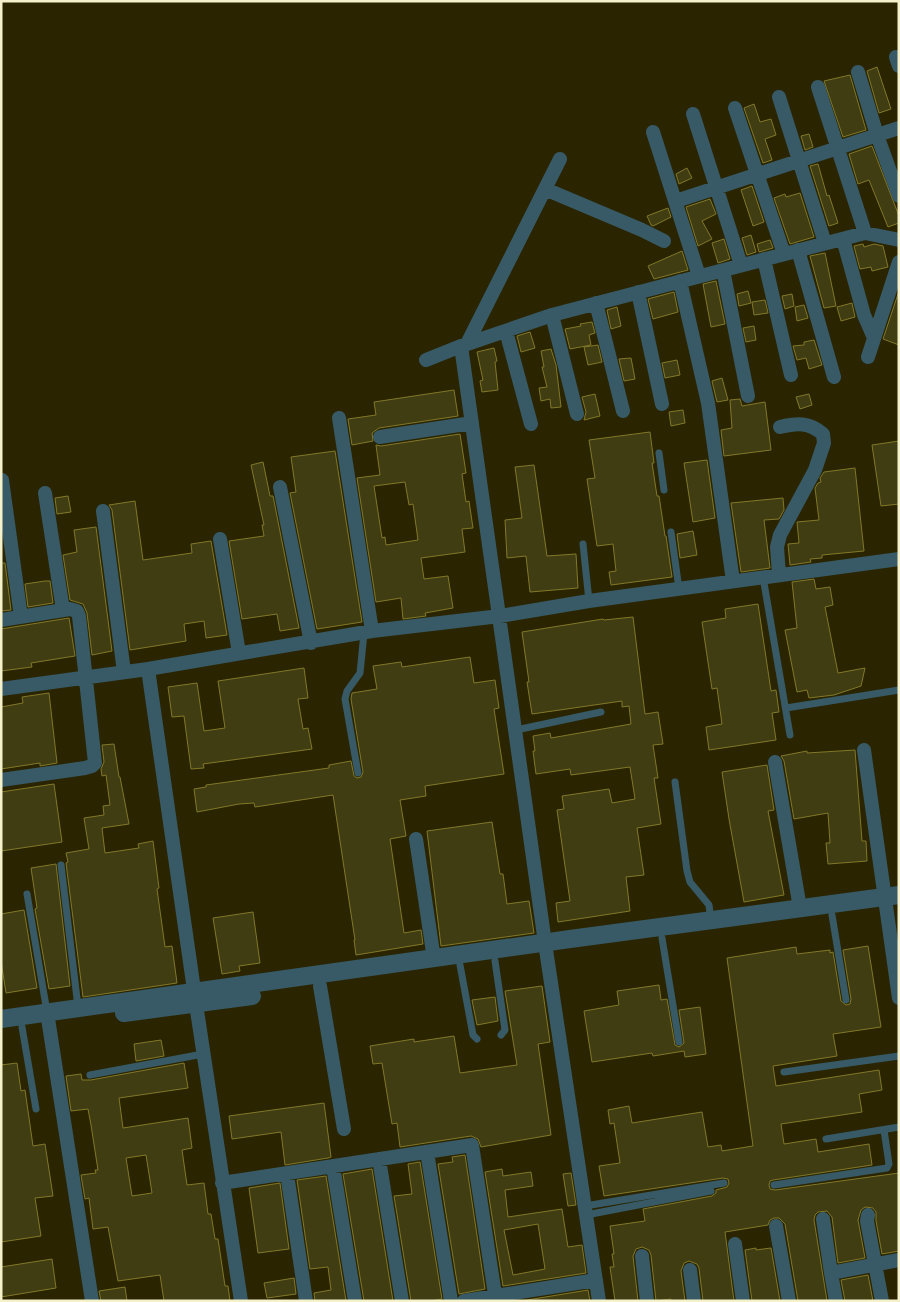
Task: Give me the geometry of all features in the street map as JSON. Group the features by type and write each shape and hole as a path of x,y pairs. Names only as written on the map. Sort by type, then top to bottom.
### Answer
{"street":[{"path":"858,72 877,135 899,196"},
{"path":"818,87 865,233"},
{"path":"778,98 825,243"},
{"path":"736,108 758,174 791,252 834,377"},
{"path":"693,114 741,265"},
{"path":"676,201 899,128"},
{"path":"653,132 699,276"},
{"path":"560,159 464,345 472,424 546,948 599,1301"},
{"path":"545,189 664,241"},
{"path":"426,360 552,315 825,243 865,233 899,240"},
{"path":"843,239 864,315 874,338"},
{"path":"764,260 791,375"},
{"path":"868,357 899,262"},
{"path":"723,270 748,396"},
{"path":"680,281 708,403 733,581"},
{"path":"638,292 662,404"},
{"path":"596,303 623,411"},
{"path":"552,315 577,414"},
{"path":"506,331 531,424"},
{"path":"339,418 368,632"},
{"path":"779,575 777,547 780,535 815,470 824,443 823,434 809,425 798,423 780,427"},
{"path":"380,437 472,424"},
{"path":"2,480 21,617"},
{"path":"280,487 311,643"},
{"path":"45,493 62,610"},
{"path":"103,511 124,672"},
{"path":"220,539 239,653"},
{"path":"1,689 148,669 368,632 500,616 589,601 899,559"},
{"path":"1,620 70,609 77,611 95,763 85,768 1,780"},
{"path":"148,669 203,1054 241,1301"},
{"path":"864,750 893,902 899,998"},
{"path":"775,762 800,908"},
{"path":"416,839 434,959"},
{"path":"1,1030 22,1027 78,1007 320,986 495,961 546,948 711,920 800,908 893,902"},
{"path":"1,1019 48,1018 195,998 434,959 662,938 832,915 893,902"},
{"path":"320,986 344,1129"},
{"path":"48,1018 92,1301"},
{"path":"222,1183 472,1145 496,1298"},
{"path":"427,1152 451,1301"},
{"path":"379,1159 402,1301"},
{"path":"333,1166 355,1301"},
{"path":"287,1174 306,1301"},
{"path":"868,1215 867,1221 882,1301"},
{"path":"823,1219 836,1301"},
{"path":"776,1226 789,1301"},
{"path":"735,1244 743,1301"},
{"path":"642,1256 647,1301"},
{"path":"832,1273 899,1260"},
{"path":"690,1270 694,1301"},
{"path":"464,1301 543,1295 596,1280"}],"lane":[{"path":"659,454 664,490"},
{"path":"671,532 679,589"},
{"path":"583,544 589,601"},
{"path":"763,577 790,735"},
{"path":"358,773 345,698 346,691 360,673 368,632"},
{"path":"786,708 899,690"},
{"path":"516,730 601,712"},
{"path":"675,782 687,871 690,882 709,904 711,920"},
{"path":"61,864 78,1007"},
{"path":"27,894 48,1018"},
{"path":"832,915 846,1000"},
{"path":"662,938 679,1042"},
{"path":"495,961 505,1030 501,1035"},
{"path":"460,965 473,1035 477,1039"},
{"path":"22,1027 36,1108"},
{"path":"90,1075 203,1054"},
{"path":"784,1072 899,1056"},
{"path":"826,1139 899,1127"},
{"path":"774,1185 887,1168 889,1164 884,1130"},
{"path":"585,1210 724,1183"},
{"path":"585,1210 711,1191"}],"building":[{"path":"877,67 891,109 879,113 867,71"},
{"path":"850,75 866,130 843,137 824,81"},
{"path":"754,104 760,122 771,119 776,135 765,139 772,160 763,163 744,108"},
{"path":"809,134 813,147 805,150 801,136"},
{"path":"872,146 899,216 899,223 888,227 869,180 858,184 849,154"},
{"path":"818,164 827,196 829,195 838,223 829,226 810,166"},
{"path":"687,168 692,178 679,184 676,174"},
{"path":"752,186 764,222 753,226 741,190"},
{"path":"800,193 814,237 790,244 774,198 785,194 786,197"},
{"path":"710,199 716,214 702,221 712,239 698,246 686,207"},
{"path":"668,208 671,217 653,226 651,225 647,216"},
{"path":"751,235 756,252 747,255 742,238"},
{"path":"724,239 730,259 718,263 712,243"},
{"path":"770,240 773,248 759,252 757,244"},
{"path":"863,244 864,247 874,244 883,246 888,267 872,271 871,267 860,269 854,246"},
{"path":"682,251 688,270 654,279 648,266"},
{"path":"825,253 836,306 824,308 810,256"},
{"path":"716,281 725,324 711,327 703,284"},
{"path":"748,291 751,303 739,306 737,294"},
{"path":"899,291 899,345 883,339"},
{"path":"674,292 678,312 653,319 648,299"},
{"path":"792,294 794,306 785,309 782,296"},
{"path":"765,300 768,313 754,315 752,302"},
{"path":"852,303 855,317 841,321 837,307"},
{"path":"804,305 808,318 797,321 795,307"},
{"path":"617,307 621,326 611,329 607,310"},
{"path":"592,322 595,333 589,335 591,345 570,349 565,329"},
{"path":"754,326 756,340 746,342 743,328"},
{"path":"530,332 535,348 521,352 517,336"},
{"path":"814,340 822,365 809,369 806,358 797,360 793,346 804,345 804,342"},
{"path":"598,345 602,362 588,365 584,347"},
{"path":"494,348 497,361 495,362 498,390 482,392 480,381 483,380 477,352"},
{"path":"551,349 556,365 561,407 551,408 550,399 541,401 539,388 547,387 542,367 544,367 541,351"},
{"path":"631,358 635,379 624,381 619,359"},
{"path":"677,360 680,375 665,378 662,363"},
{"path":"722,378 728,400 717,402 712,381"},
{"path":"454,390 458,416 379,428 372,433 373,441 352,445 348,419 376,415 374,402"},
{"path":"595,394 600,416 584,420 586,412 582,397"},
{"path":"809,394 812,405 800,409 796,397"},
{"path":"740,399 742,406 765,402 771,450 724,456 721,430 732,428 730,400"},
{"path":"683,410 685,423 671,426 669,412"},
{"path":"650,432 657,496 659,496 672,577 611,585 609,572 616,571 613,544 597,546 587,479 595,478 589,440"},
{"path":"460,434 466,473 462,474 466,502 469,501 473,528 462,529 465,552 421,558 424,579 448,576 453,608 425,613 426,616 403,619 401,598 376,602 357,478 380,475 376,445 381,446","holes":["405,482 409,505 413,504 418,540 386,545 385,537 382,538 374,486"]},
{"path":"899,441 899,504 881,506 872,445"},
{"path":"335,451 362,622 317,629 290,493 296,492 291,457"},
{"path":"707,460 715,518 693,522 684,463"},
{"path":"263,462 270,496 273,496 299,628 280,631 277,614 242,619 229,541 264,536 262,525 264,525 251,465"},
{"path":"534,465 547,556 576,554 578,588 530,592 526,556 507,558 505,520 522,518 515,467"},
{"path":"855,468 864,551 822,555 822,558 810,559 811,562 790,565 788,544 799,543 797,522 819,520 815,488 821,482 820,478 824,472"},
{"path":"68,496 71,512 57,514 55,498"},
{"path":"783,498 784,510 779,519 764,520 770,568 741,572 731,503"},
{"path":"135,501 143,560 192,553 191,544 211,541 227,635 206,638 204,621 184,624 186,641 130,650 112,510 109,505"},
{"path":"96,527 112,651 92,655 87,613 83,604 70,600 63,555 77,552 74,530"},
{"path":"693,531 697,555 680,558 677,534"},
{"path":"1,563 5,563 11,610 1,611"},
{"path":"814,579 816,589 830,587 833,605 825,607 838,673 865,668 861,686 834,695 809,698 807,690 797,692 785,630 797,628 792,582"},
{"path":"50,581 53,603 28,607 25,584"},
{"path":"758,604 771,691 776,690 779,712 772,713 776,740 709,750 706,727 722,724 717,688 712,689 702,622 726,618 725,609"},
{"path":"633,617 645,714 658,712 663,744 653,745 658,778 654,778 661,824 637,828 644,875 626,877 630,911 558,922 556,903 570,901 557,810 564,809 562,796 609,789 612,803 635,799 630,767 571,775 570,769 536,774 533,736 550,733 551,738 631,724 629,706 622,707 622,701 532,714 522,632 603,619"},
{"path":"69,618 75,656 31,663 32,667 1,671 1,629"},
{"path":"470,657 474,683 495,680 499,708 494,709 504,774 425,786 426,796 400,800 406,836 390,839 404,933 421,930 423,944 356,955 333,795 255,807 254,803 239,804 197,812 194,789 206,787 206,785 329,768 329,765 351,761 354,776 357,778 361,777 363,772 351,699 352,693 377,689 373,666 401,662 402,667"},
{"path":"304,668 308,698 298,699 303,729 308,728 312,749 203,764 204,768 191,769 184,716 172,717 168,687 197,683 204,731 225,728 218,681"},
{"path":"49,693 57,763 40,766 40,763 1,769 1,707 23,703 22,697"},
{"path":"114,744 129,824 102,828 105,853 139,848 138,844 153,841 165,947 172,946 177,983 83,997 66,853 89,849 84,818 104,815 103,806 110,805 106,775 102,776 101,769 104,762 102,745"},
{"path":"855,750 862,841 866,841 867,861 828,864 826,843 830,843 828,813 794,819 784,761 781,756 807,751 807,753"},
{"path":"767,765 774,810 768,811 784,895 744,902 722,772"},
{"path":"54,784 62,842 1,851 1,792"},
{"path":"492,822 507,904 529,901 534,933 441,946 427,831"},
{"path":"56,864 70,986 49,989 35,909 37,908 31,868"},
{"path":"24,910 37,988 6,993 1,961 1,914"},
{"path":"253,912 260,963 239,966 240,971 222,974 213,918"},
{"path":"868,946 881,1027 833,1034 837,1056 773,1066 776,1086 879,1070 882,1090 859,1094 862,1112 781,1124 784,1144 816,1139 818,1152 869,1144 872,1165 773,1180 770,1181 769,1185 770,1189 775,1190 899,1173 899,1251 882,1254 876,1212 873,1208 865,1207 861,1210 858,1220 865,1258 838,1263 832,1217 827,1211 818,1212 814,1220 827,1301 798,1301 785,1224 779,1218 774,1218 770,1220 768,1225 725,1232 734,1301 703,1301 699,1268 697,1264 689,1261 684,1263 681,1271 685,1301 671,1301 671,1299 656,1301 651,1255 649,1250 642,1247 636,1249 633,1256 638,1301 615,1301 610,1267 614,1267 612,1254 614,1254 610,1226 645,1221 643,1209 712,1196 716,1193 716,1190 727,1187 729,1183 728,1179 723,1178 604,1196 599,1166 620,1163 614,1123 610,1124 608,1110 629,1106 632,1123 702,1112 708,1147 721,1145 722,1151 753,1146 727,958 796,947 797,954 830,950 830,953 833,952 841,1001 846,1005 850,1004 851,999 843,950"},
{"path":"659,985 661,1000 667,999 675,1045 679,1047 684,1043 679,1010 700,1007 706,1054 685,1057 684,1051 653,1056 652,1053 592,1062 584,1011 619,1005 617,991"},
{"path":"542,986 550,1042 538,1044 551,1135 481,1147 478,1139 471,1136 400,1147 397,1123 392,1124 382,1063 373,1064 370,1046 414,1039 414,1042 454,1036 460,1073 517,1065 505,991"},
{"path":"495,997 498,1021 477,1025 472,1000"},
{"path":"161,1040 164,1056 136,1061 134,1044"},
{"path":"17,1063 21,1091 25,1090 33,1146 45,1144 53,1196 35,1198 41,1236 1,1242 1,1065"},
{"path":"184,1063 188,1088 119,1098 123,1128 188,1118 192,1148 182,1150 187,1185 204,1183 208,1214 211,1214 215,1239 218,1239 225,1286 228,1286 230,1301 164,1301 160,1275 118,1281 108,1227 93,1229 89,1198 85,1199 81,1175 96,1173 95,1170 98,1170 88,1109 71,1111 66,1076 81,1074 82,1080","holes":["146,1155 152,1193 132,1196 126,1158"]},
{"path":"324,1103 331,1157 285,1165 281,1132 232,1139 229,1116"},
{"path":"465,1155 485,1289 459,1294 438,1164 453,1162 452,1157"},
{"path":"420,1162 442,1299 431,1301 411,1301 394,1196 412,1194 408,1164"},
{"path":"372,1169 393,1301 364,1301 343,1174"},
{"path":"502,1169 503,1176 531,1172 533,1186 505,1190 508,1217 562,1209 568,1247 582,1245 586,1273 503,1286 485,1172","holes":["538,1224 545,1269 513,1275 504,1230"]},
{"path":"571,1173 576,1205 568,1206 563,1174"},
{"path":"326,1176 346,1301 315,1301 314,1293 331,1290 328,1267 310,1269 297,1180"},
{"path":"280,1183 289,1249 258,1253 249,1188"},
{"path":"756,1248 756,1250 771,1248 780,1301 752,1301 745,1250"},
{"path":"52,1259 56,1288 1,1297 1,1267"},
{"path":"868,1275 873,1301 845,1301 841,1280"},
{"path":"294,1278 296,1294 267,1298 264,1283"},
{"path":"125,1287 127,1301 101,1301 99,1291"},
{"path":"588,1290 590,1301 521,1301"}]}
